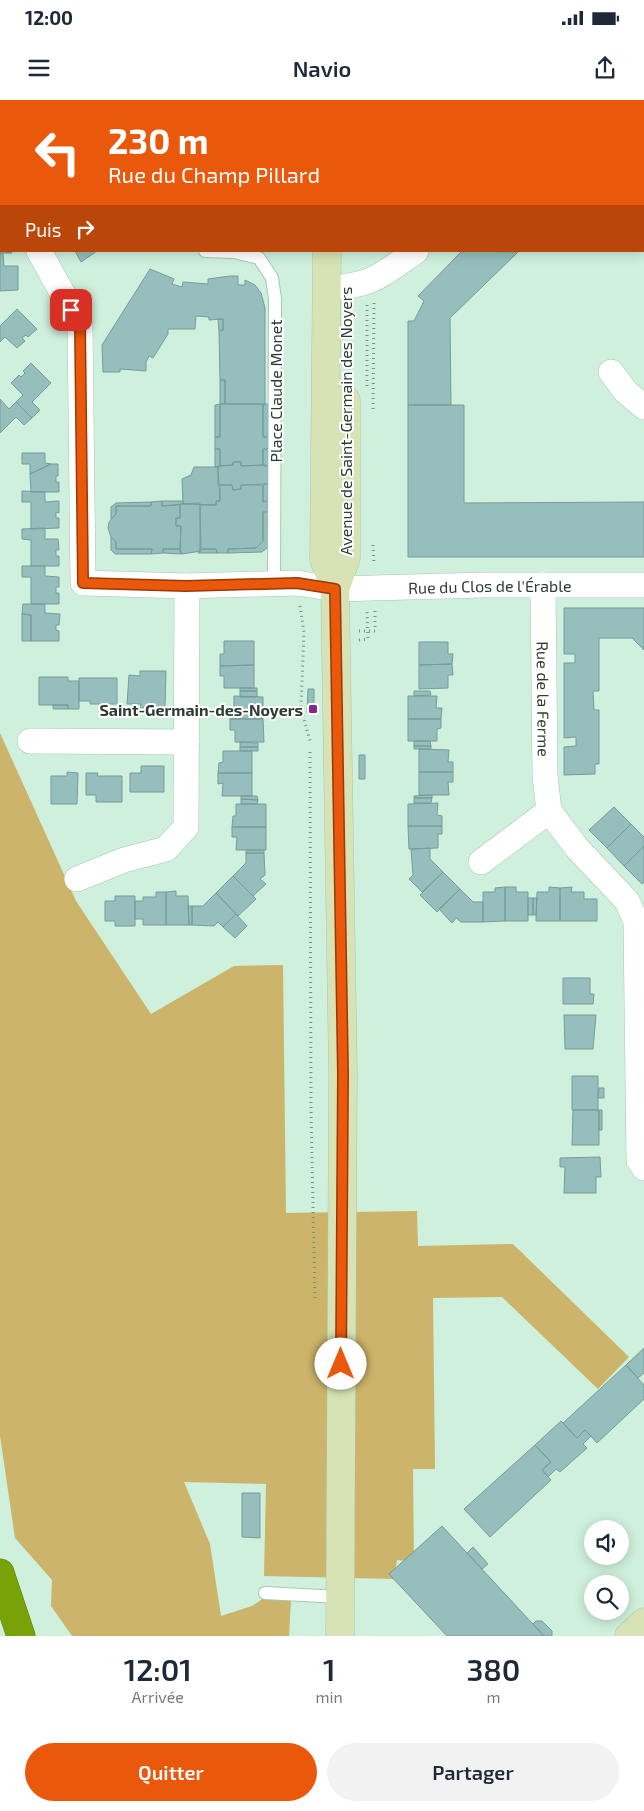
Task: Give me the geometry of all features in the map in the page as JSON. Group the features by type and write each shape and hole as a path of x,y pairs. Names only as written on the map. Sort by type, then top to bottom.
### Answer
{"highway":[{"path":"0,1574 21,1636"}],"main road":[{"name":"Avenue de Saint-Germain des Noyers","path":"328,252 337,288"},
{"name":"Avenue de Saint-Germain des Noyers","path":"340,1636 343,1074 335,589 324,559 337,288 345,252"},
{"path":"629,1636 644,1622"}],"street":[{"name":"Rue du Clos de l'Érable","path":"40,252 80,325 83,583 186,586 286,583 335,589 644,585"},
{"path":"337,288 356,286 374,279 414,252"},
{"path":"611,372 626,392 644,407"},
{"name":"Rue de la Ferme","path":"543,585 544,776 549,812 577,848 627,901 640,920 639,1160 644,1168"},
{"path":"77,879 124,860 166,850 186,827 186,586"},
{"path":"30,741 187,742"},
{"path":"481,862 549,812"}],"lane":[{"name":"Place Claude Monet","path":"234,252 259,258 272,278 276,299 286,583"},
{"path":"265,1593 340,1597"}],"path":[{"path":"286,583 304,632 301,708 310,737 311,1101 315,1308"}],"shaded area":[{"path":"0,733 76,901 151,1014 234,966 283,965 286,1213 417,1211 418,1246 513,1244 629,1357 598,1389 502,1297 433,1298 435,1469 413,1469 414,1562 397,1560 394,1579 264,1576 266,1484 184,1482 210,1544 221,1616 252,1606 271,1593 291,1600 289,1636 72,1636 51,1606 52,1580 15,1538 0,1436"}],"building":[{"path":"76,252 96,252 81,262"},
{"path":"461,252 518,252 450,318 451,405 408,405 408,321 414,321 424,301 418,296"},
{"path":"0,253 3,253 4,266 18,266 18,290 0,291"},
{"path":"150,269 174,279 172,284 182,287 183,282 208,284 208,279 230,276 238,276 238,285 245,285 245,280 255,285 261,293 265,308 265,404 225,404 225,380 220,380 219,331 223,330 223,319 209,320 209,317 196,316 195,329 168,329 168,334 153,358 149,356 146,362 146,371 120,369 120,372 103,372 102,345"},
{"path":"17,309 37,329 28,337 26,335 22,338 25,341 17,348 5,337 0,342 0,326"},
{"path":"218,319 223,319 223,330 219,331"},
{"path":"31,363 51,383 32,402 40,410 32,418 16,402 23,395 11,383 19,375 21,377 25,373 23,371"},
{"path":"220,380 225,380 225,404 220,404"},
{"path":"0,399 9,409 16,402 32,418 24,425 16,417 0,433"},
{"path":"220,404 263,404 263,437 268,437 268,449 263,449 263,465 241,466 241,462 233,462 233,465 220,466 220,449 215,449 215,437 220,437"},
{"path":"220,404 220,437 215,437 215,405"},
{"path":"263,404 268,404 268,437 263,437"},
{"path":"408,405 464,405 464,503 644,502 644,557 408,557"},
{"path":"215,449 220,449 220,466 218,467 215,467"},
{"path":"263,449 268,449 268,467 263,465"},
{"path":"22,453 45,453 45,463 51,464 30,474 30,464 22,464"},
{"path":"233,462 241,462 241,466 265,465 268,467 268,484 241,485 241,489 233,490 232,485 218,485 218,466 233,465"},
{"path":"51,464 58,464 56,482 59,482 59,492 31,492 30,474"},
{"path":"194,467 218,467 220,501 216,501 216,505 183,504 182,479 191,475"},
{"path":"268,484 268,501 263,502 263,485"},
{"path":"220,485 232,485 233,490 241,489 241,485 263,485 263,502 268,501 268,512 263,512 263,541 256,548 228,549 228,553 217,553 216,549 200,549 200,505 216,505 216,501 220,501"},
{"path":"22,491 45,492 45,502 59,501 59,513 56,512 56,518 59,518 59,528 31,529 31,502 22,502"},
{"path":"162,501 162,506 180,505 180,518 176,518 176,526 181,526 180,549 163,549 163,553 151,554 152,549 116,549 116,542 111,537 108,528 109,522 116,514 116,506 151,506 151,502"},
{"path":"162,501 183,501 183,504 162,506"},
{"path":"151,502 151,506 116,506 116,514 111,519 111,507 116,503"},
{"path":"200,503 201,551 182,554 180,552 181,526 176,526 176,518 180,518 180,504"},
{"path":"263,512 268,512 268,547 262,552 228,553 228,549 256,548 263,541"},
{"path":"45,528 45,539 58,539 59,550 56,550 56,556 59,556 59,566 31,566 31,540 22,539 22,529"},
{"path":"111,537 116,542 116,549 152,549 151,554 115,554 111,550"},
{"path":"163,549 180,549 182,554 163,553"},
{"path":"200,549 216,549 217,553 198,553"},
{"path":"22,566 45,566 45,576 59,577 59,587 56,587 56,593 59,593 59,604 31,604 31,577 22,577"},
{"path":"23,604 45,604 45,613 60,614 59,625 56,625 56,630 59,631 59,641 31,641 31,615 22,614"},
{"path":"564,608 644,608 644,650 632,638 599,638 599,691 593,691 594,710 599,710 599,764 595,764 595,774 564,775 564,747 576,746 576,737 564,738 564,663 575,663 575,654 564,654"},
{"path":"22,614 31,615 31,641 22,641"},
{"path":"224,641 254,641 254,665 220,666 220,654 224,654"},
{"path":"419,642 448,642 448,654 453,654 452,664 419,665"},
{"path":"452,664 453,675 448,675 448,688 419,689 419,665"},
{"path":"254,665 254,688 224,688 224,676 220,676 220,666"},
{"path":"140,671 166,671 165,708 140,708 141,704 127,704 129,675 140,676"},
{"path":"39,677 68,677 68,681 79,681 79,709 68,709 68,705 39,705"},
{"path":"79,678 117,678 117,704 90,704 90,701 79,701"},
{"path":"240,688 257,688 257,691 240,691"},
{"path":"308,689 314,689 314,713 307,713"},
{"path":"240,691 257,691 257,697 240,697"},
{"path":"414,691 430,691 431,695 414,696"},
{"path":"234,696 263,697 263,719 230,719 230,708 234,708"},
{"path":"408,696 437,696 436,708 442,708 441,719 408,719"},
{"path":"53,705 68,705 68,709 53,709"},
{"path":"230,719 263,719 264,742 235,742 235,730 230,730"},
{"path":"408,719 441,719 441,728 437,729 437,741 408,741"},
{"path":"414,741 430,741 431,746 414,746"},
{"path":"240,742 258,743 258,747 240,747"},
{"path":"414,746 431,746 431,749 414,749"},
{"path":"240,747 258,747 258,751 240,751"},
{"path":"419,749 449,750 448,762 453,762 453,772 419,772"},
{"path":"223,751 252,751 252,773 218,773 219,763 223,762"},
{"path":"359,755 365,755 365,779 359,779"},
{"path":"141,766 164,766 164,792 130,792 130,773 141,773"},
{"path":"67,772 78,773 77,804 51,804 51,776 67,776"},
{"path":"419,772 453,772 453,782 448,782 449,795 419,795"},
{"path":"86,773 98,773 97,776 122,776 122,802 96,802 96,795 86,795"},
{"path":"218,773 252,773 252,796 222,796 223,783 218,784"},
{"path":"432,795 432,798 414,798 414,796"},
{"path":"241,796 257,796 258,800 241,799"},
{"path":"414,798 432,798 431,803 414,803"},
{"path":"241,799 258,800 257,804 241,804"},
{"path":"438,803 437,815 442,816 442,826 408,826 408,804"},
{"path":"236,804 266,804 266,827 232,827 233,816 236,816"},
{"path":"614,807 631,824 607,848 589,830"},
{"path":"631,824 644,837 644,846 624,866 607,848"},
{"path":"408,826 442,826 442,834 438,834 438,848 409,849"},
{"path":"232,827 266,827 266,850 236,850 237,837 232,837"},
{"path":"644,846 644,882 642,884 624,866"},
{"path":"430,848 430,859 443,872 422,892 409,879 413,875 411,849"},
{"path":"246,850 264,850 264,853 246,853"},
{"path":"246,853 264,853 265,875 260,879 266,884 253,896 233,876 246,863"},
{"path":"443,872 460,889 437,912 420,895"},
{"path":"233,876 256,899 238,916 216,893"},
{"path":"505,887 505,921 483,922 483,892 495,892 495,888"},
{"path":"505,887 516,887 516,892 528,892 528,921 505,921"},
{"path":"549,887 560,888 560,921 536,921 537,892 549,892"},
{"path":"572,887 571,892 584,892 584,899 597,899 597,921 560,921 560,888"},
{"path":"460,889 473,902 483,902 483,922 461,922 456,918 452,923 439,909"},
{"path":"176,891 176,896 188,896 189,925 166,925 166,892"},
{"path":"156,892 166,892 166,925 143,925 143,919 135,919 135,901 143,901 143,897 156,897"},
{"path":"216,893 236,914 223,927 218,922 214,926 192,925 192,906 203,906"},
{"path":"115,896 135,896 135,926 115,926 115,921 105,921 105,901 115,901"},
{"path":"528,898 533,898 533,915 528,915"},
{"path":"533,898 537,898 536,915 533,915"},
{"path":"188,906 192,906 192,925 189,925"},
{"path":"236,914 247,926 235,938 223,927"},
{"path":"563,978 590,978 590,994 594,994 593,1004 563,1004"},
{"path":"564,1015 596,1015 593,1049 565,1049"},
{"path":"572,1076 598,1076 598,1110 572,1110"},
{"path":"599,1088 604,1088 604,1098 598,1098"},
{"path":"573,1110 599,1110 599,1145 572,1145"},
{"path":"599,1110 602,1110 602,1130 599,1130"},
{"path":"600,1157 601,1177 596,1177 596,1193 564,1193 565,1167 560,1167 560,1158"},
{"path":"644,1348 644,1373 638,1378 626,1365"},
{"path":"626,1365 644,1385 644,1399 597,1443 585,1430 577,1438 563,1423"},
{"path":"561,1421 577,1438 585,1430 591,1436 583,1444 587,1448 560,1472 556,1469 548,1477 542,1470 551,1462 535,1445"},
{"path":"535,1445 551,1462 542,1470 551,1480 490,1537 464,1509"},
{"path":"242,1493 260,1493 260,1538 242,1537"},
{"path":"442,1526 544,1636 447,1636 389,1574"},
{"path":"473,1547 488,1564 482,1569 467,1553"},
{"path":"536,1621 542,1621 552,1631 552,1636 544,1636 533,1624"}],"place":[{"name":"Saint-Germain-des-Noyers","path":"313,709"}],"route":[{"path":"71,310 80,325 83,583 186,586 297,583 335,589 343,1074 341,1364"}]}
